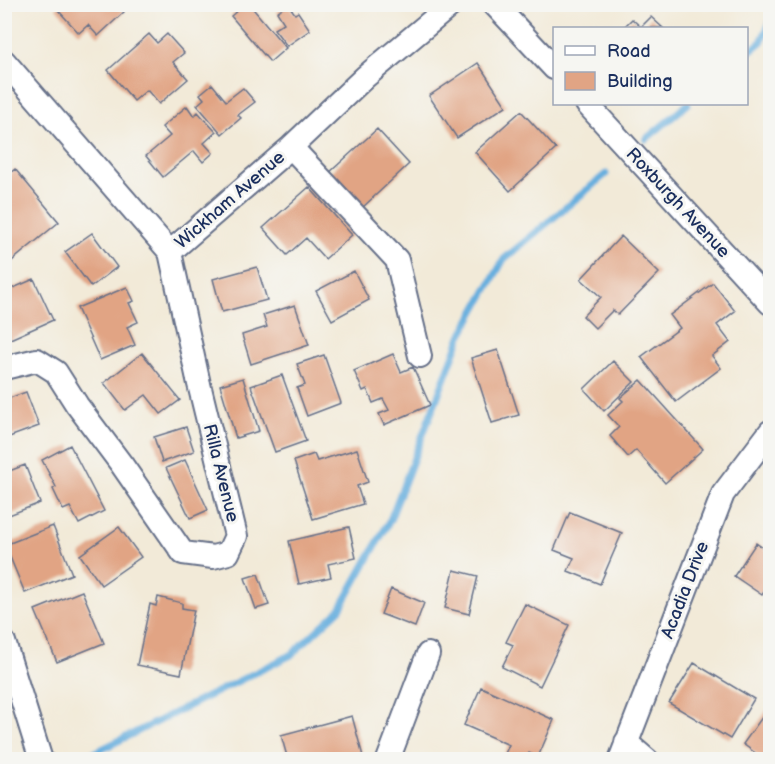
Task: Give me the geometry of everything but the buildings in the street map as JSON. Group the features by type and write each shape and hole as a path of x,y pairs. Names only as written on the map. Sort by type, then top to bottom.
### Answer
{"street":[{"name":"Wickham Avenue","path":"4,61 170,252 291,147 365,77 452,4"},
{"path":"494,4 553,66"},
{"name":"Roxburgh Avenue","path":"588,105 771,303"},
{"path":"291,147 397,260 420,356"},
{"name":"Rilla Avenue","path":"4,368 37,360 56,372 183,553 213,557 228,553 236,536 170,252"},
{"name":"Acadia Drive","path":"623,751 723,494 771,432"},
{"path":"4,642 41,759"},
{"path":"388,759 428,654"},
{"path":"623,751 647,759"}],"waterway":[{"path":"748,52 761,42 770,23"},
{"path":"646,139 687,105"},
{"path":"80,760 291,655 340,609 390,520 461,336 504,259 606,174"}]}
